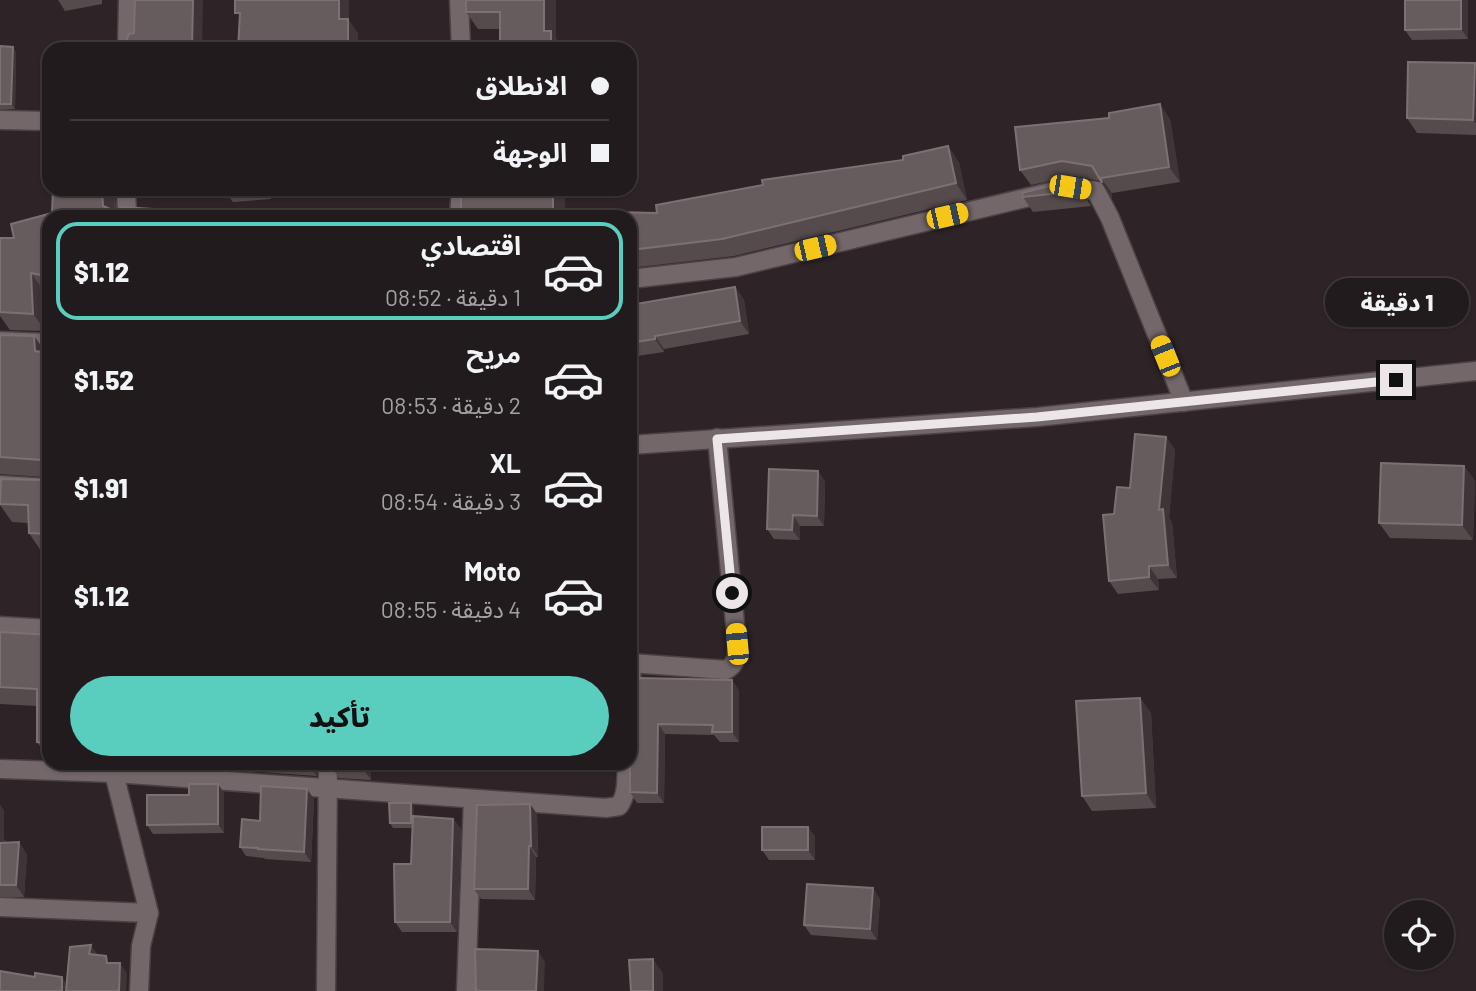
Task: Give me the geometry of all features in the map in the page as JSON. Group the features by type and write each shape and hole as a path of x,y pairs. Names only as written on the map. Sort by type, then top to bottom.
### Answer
{"street":[{"path":"127,42 128,0"},
{"path":"458,0 461,42"},
{"path":"0,120 42,121"},
{"path":"637,278 736,267 1070,187 1096,191 1110,218 1184,402"},
{"path":"0,341 42,343"},
{"path":"637,445 1037,417 1476,371"},
{"path":"637,663 726,670 737,657 717,439"},
{"path":"0,485 42,488"},
{"path":"0,625 42,628"},
{"path":"0,768 42,768"},
{"path":"115,770 149,913 141,946 139,991"},
{"path":"135,770 328,789 606,808 619,806 623,801 627,770"},
{"path":"326,991 328,770"},
{"path":"466,991 473,799"},
{"path":"0,907 149,913"}],"building":[{"path":"135,0 193,0 192,42 125,42 129,34 134,33"},
{"path":"235,0 339,0 339,19 348,19 348,42 238,42 240,13 235,13"},
{"path":"466,0 544,0 544,31 551,31 551,42 500,42 500,12 466,12"},
{"path":"1405,0 1461,0 1461,29 1405,30"},
{"path":"0,46 13,47 11,104 0,104"},
{"path":"1408,62 1475,63 1473,120 1407,118"},
{"path":"1160,104 1169,167 1101,178 1102,183 1092,166 1062,161 1020,170 1015,127 1109,118 1109,113"},
{"path":"948,146 956,183 722,239 637,249 637,213 657,213 656,205 763,185 762,180 903,160 903,156"},
{"path":"1061,183 1078,186 1080,191 1023,197 1022,193"},
{"path":"53,196 102,196 103,206 116,210 52,210"},
{"path":"461,196 553,196 553,210 461,210"},
{"path":"122,207 168,210 116,210"},
{"path":"42,216 41,275 31,273 33,314 0,312 0,238 14,238 11,224"},
{"path":"735,287 740,321 655,336 655,339 637,342 637,304"},
{"path":"0,335 34,336 35,351 42,352 42,460 0,457"},
{"path":"1135,434 1166,437 1159,510 1163,509 1168,565 1149,566 1149,577 1109,581 1103,515 1114,514 1117,487 1130,488"},
{"path":"1381,463 1464,466 1462,525 1379,523"},
{"path":"769,469 818,471 817,516 793,515 792,530 767,529"},
{"path":"1,479 41,480 42,534 29,533 28,505 0,504"},
{"path":"0,632 42,635 42,742 37,742 37,689 0,687"},
{"path":"637,678 732,680 732,732 712,732 713,725 658,724 657,793 630,792 630,770 637,770"},
{"path":"1140,698 1146,793 1082,796 1076,701"},
{"path":"189,784 218,784 218,824 147,825 147,795 189,795"},
{"path":"261,786 307,789 304,852 240,847 242,819 260,821"},
{"path":"389,803 411,803 411,823 390,823"},
{"path":"530,804 528,889 474,889 477,805"},
{"path":"413,816 453,819 450,922 395,922 394,864 411,864"},
{"path":"762,827 808,827 808,850 762,850"},
{"path":"19,842 16,885 0,885 0,843"},
{"path":"807,884 873,888 870,929 804,925"},
{"path":"91,945 89,954 106,956 107,963 120,963 119,991 66,991 70,947"},
{"path":"475,949 538,951 536,991 476,991"},
{"path":"653,959 653,991 631,991 629,960"},
{"path":"0,971 35,977 35,973 62,977 62,991 0,991"}],"route":[{"path":"732,593 717,439 1037,417 1396,380"}]}
